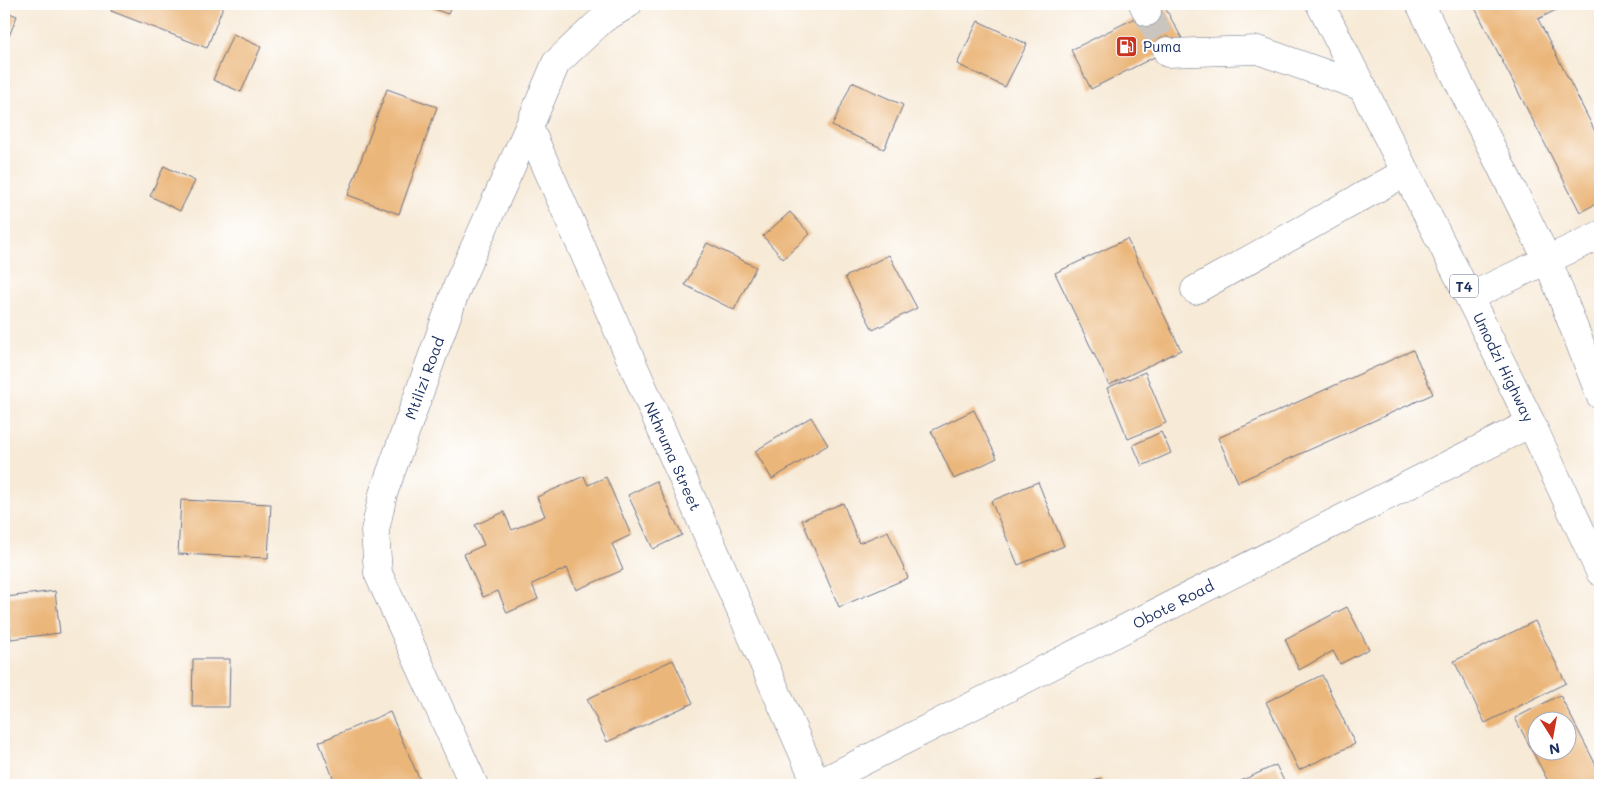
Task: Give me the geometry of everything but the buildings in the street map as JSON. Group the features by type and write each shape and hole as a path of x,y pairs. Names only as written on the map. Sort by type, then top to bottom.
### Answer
{"main road":[{"name":"Mtilizi Road","path":"474,785 378,573 375,531 383,494 459,282 556,63 603,18 628,4"},
{"name":"Umodzi Highway","path":"1320,4 1470,297 1600,572"},
{"path":"1420,4 1548,261 1600,395"},
{"path":"1167,50 1168,53 1258,50 1363,88"},
{"name":"Nkhruma Street","path":"529,127 816,785"},
{"path":"1195,290 1406,172"},
{"path":"1470,297 1600,235"},
{"name":"Obote Road","path":"816,785 1531,423"}],"tunnel":[{"path":"1147,12 1167,51"}],"place":[{"name":"Puma","path":"1127,46"}]}
